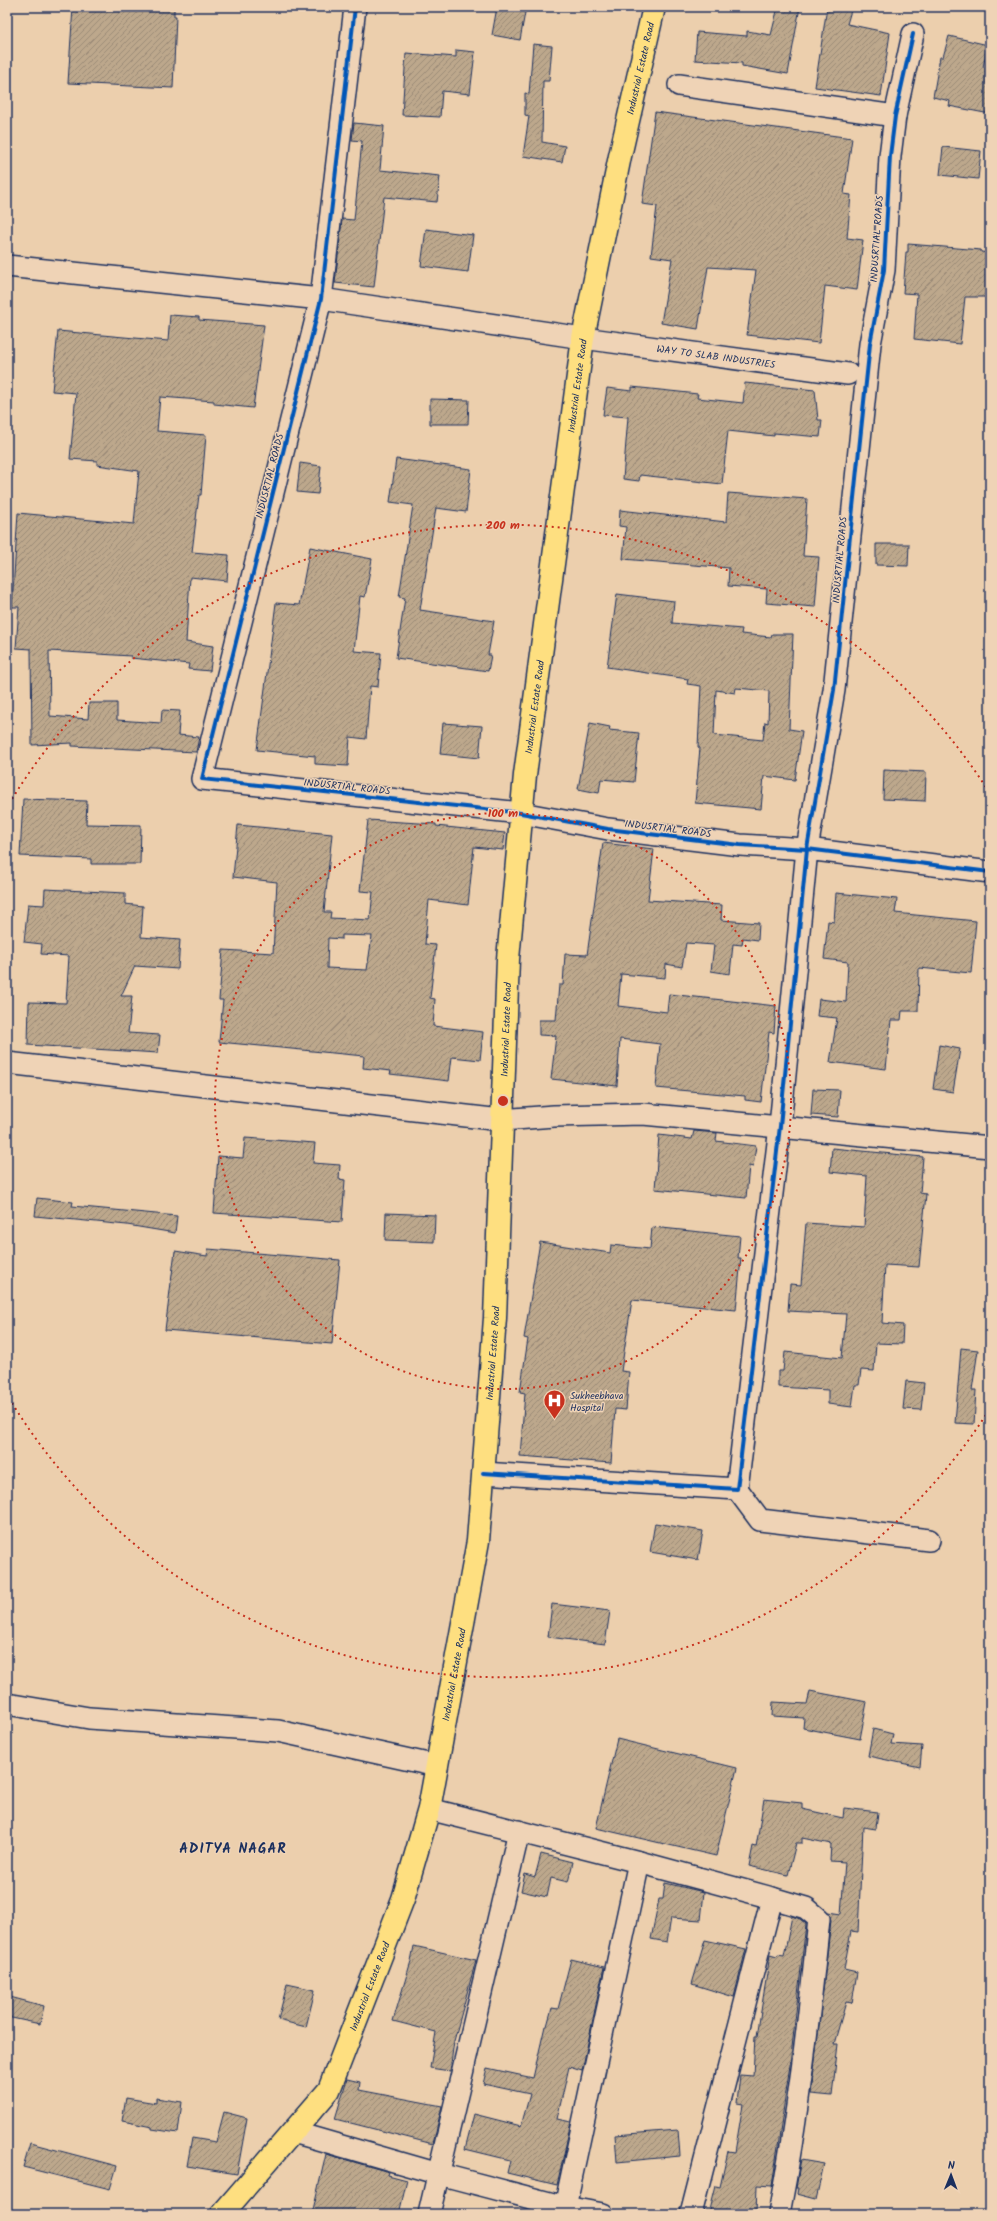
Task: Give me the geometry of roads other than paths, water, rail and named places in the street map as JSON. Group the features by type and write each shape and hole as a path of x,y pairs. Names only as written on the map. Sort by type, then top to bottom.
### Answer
{"main road":[{"name":"Industrial Estate Road","path":"293,2132 330,2090 403,1899 429,1809 478,1541 495,1318 508,959 521,813 583,338 620,156 654,7"},
{"path":"222,2214 293,2132"}],"street":[{"path":"321,299 356,7"},
{"name":"INDUSRTIAL ROADS","path":"321,299 202,779 521,813 608,829 740,845 807,849 834,690 870,344 884,270 890,156 895,116 912,34"},
{"path":"679,85 895,116"},
{"name":"WAY TO SLAB INDUSTRIES","path":"7,266 321,299 583,338 848,374"},
{"path":"929,1540 760,1520 737,1489 780,1126 807,849 990,872"},
{"path":"7,1062 501,1120 554,1116 643,1114 990,1147"},
{"path":"483,1473 737,1489"},
{"path":"7,1704 89,1718 278,1731 437,1766"},
{"path":"429,1809 639,1862 772,1898 806,1908 819,1919 809,2019 789,2158 779,2214"},
{"path":"429,2214 519,1832"},
{"path":"564,2210 639,1862"},
{"path":"691,2214 772,1898"},
{"path":"293,2132 564,2210 603,2214"}],"place":[{"name":"Sukheebhava Hospital","path":"555,1420"}],"district":[{"name":"ADITYA NAGAR","path":"233,1848"}]}
